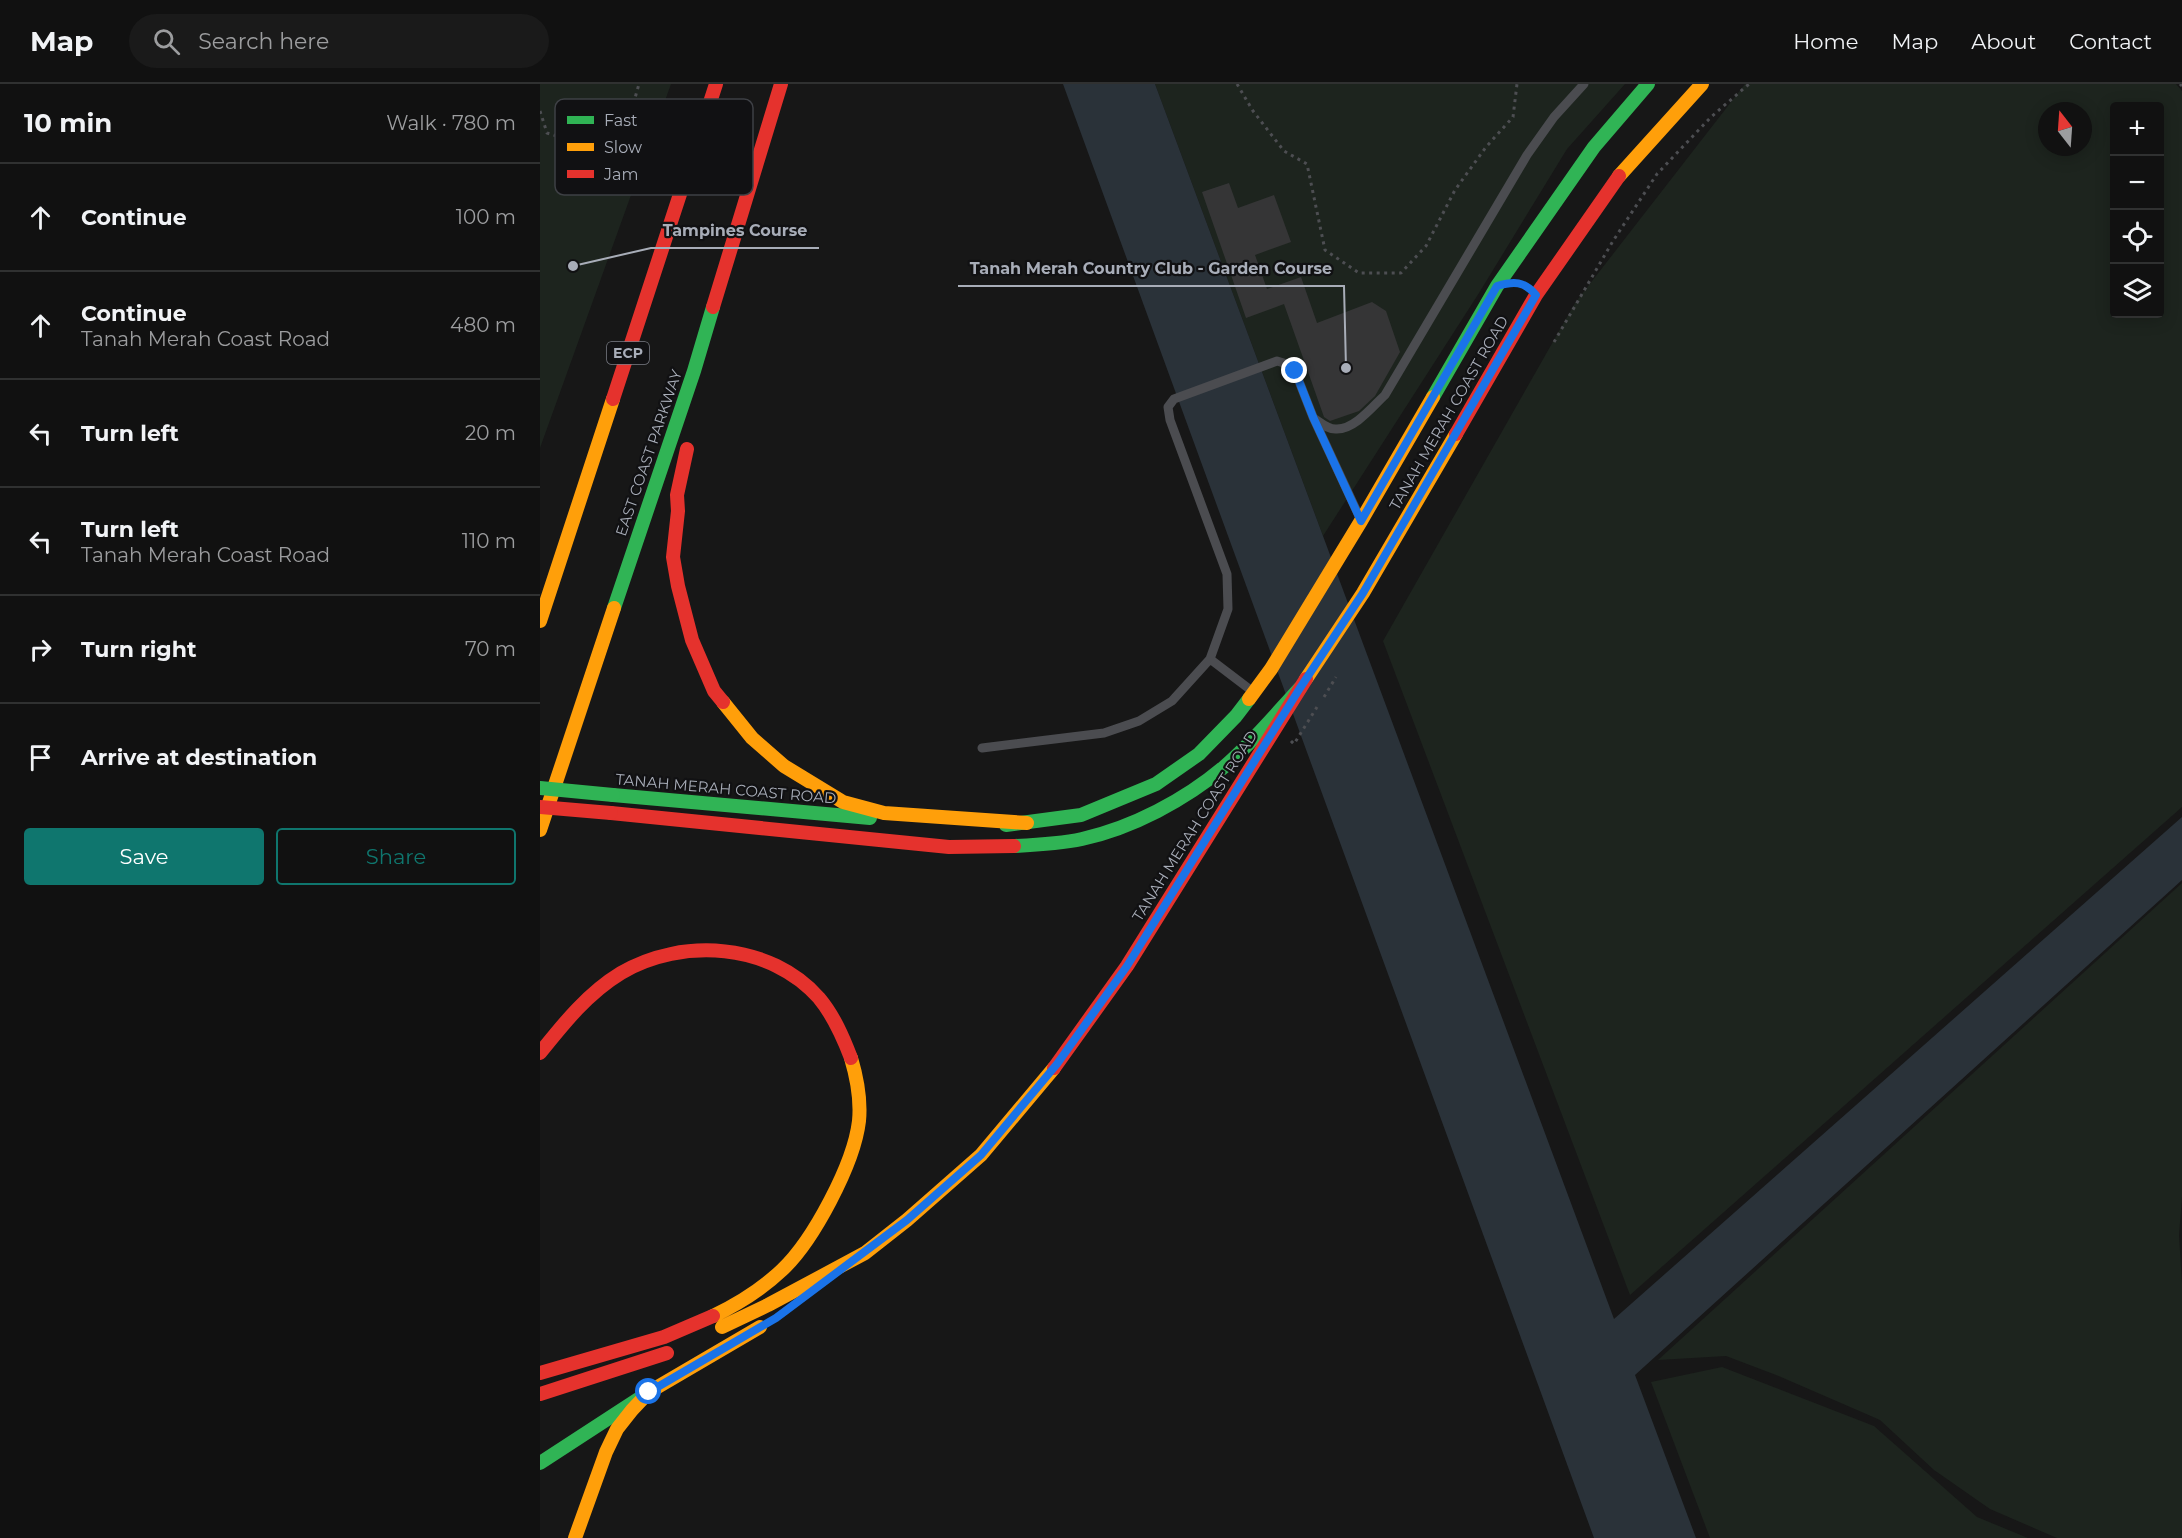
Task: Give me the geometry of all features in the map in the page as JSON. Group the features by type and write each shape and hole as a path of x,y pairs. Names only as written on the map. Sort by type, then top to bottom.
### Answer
{"main road":[{"name":"ECP","path":"712,99 716,84"},
{"name":"EAST COAST PARKWAY","path":"753,176 781,84"},
{"name":"TANAH MERAH COAST ROAD","path":"540,788 957,825 1027,824 1081,815 1156,784 1199,754 1236,716 1271,669 1361,521 1497,286 1594,147 1648,84"},
{"name":"TANAH MERAH COAST ROAD","path":"709,1333 768,1305 865,1253 907,1220 981,1155 1057,1064 1127,966 1300,688 1363,593 1536,295 1620,174 1702,84"},
{"path":"657,219 668,195"},
{"name":"ECP","path":"540,621 680,195"},
{"name":"EAST COAST PARKWAY","path":"540,830 694,371 747,195"},
{"path":"1497,286 1517,282 1536,295"},
{"path":"694,371 699,392 696,409"},
{"path":"691,433 677,495 678,511 673,557 678,586 693,640 714,691 752,738 784,766 843,802 896,814 1027,824"},
{"path":"540,807 949,847 996,848 1082,839 1116,829 1168,803 1213,776 1300,688"},
{"path":"540,1053 563,1023 598,990 635,966 669,954 705,950 748,954 788,970 822,999 846,1038 857,1078 859,1120 849,1158 832,1197 807,1238 778,1274 741,1302 695,1324 643,1343 540,1373"},
{"path":"540,1463 649,1392 781,1314 865,1253"},
{"path":"540,1394 680,1347"},
{"path":"575,1538 606,1452 617,1429 649,1392"}],"lane":[{"path":"1313,417 1324,425 1336,429 1352,424 1385,395 1527,155 1554,117 1584,84"},
{"path":"982,748 1104,733 1139,722 1172,701 1210,659 1228,609 1227,574 1170,420 1168,407 1174,399 1277,361 1287,364 1295,371 1313,417 1361,521"},
{"path":"1210,659 1254,693"}],"path":[{"path":"635,99 639,84"},
{"path":"1238,84 1253,111 1284,151 1307,164 1325,250 1359,273 1401,273 1426,246 1455,190 1485,147 1513,117 1517,84"},
{"path":"1554,342 1613,242 1657,174 1711,117 1749,84"},
{"path":"540,111 547,133 555,135"},
{"path":"1302,732 1340,671"}],"shaded area":[{"path":"540,84 671,84 666,99 555,99 555,195 631,195 540,448"},
{"path":"1063,84 1155,84 1614,1319 2182,817 2182,880 1635,1375 1696,1538 1594,1538"},
{"path":"1155,84 1625,84 1567,149 1479,293 1323,536"},
{"path":"1745,84 2176,84 2182,91 2182,807 1630,1295 1383,641 1575,303"},
{"path":"2182,883 2182,1197 2179,1235 2182,1284 2182,1538 2057,1538 1990,1509 1934,1470 1880,1420 1726,1356 1658,1360"},
{"path":"1722,1367 1874,1426 1977,1517 2028,1538 1710,1538 1651,1382"}],"building":[{"path":"1229,183 1238,208 1274,195 1291,242 1255,255 1267,289 1301,277 1317,323 1372,302 1386,311 1400,352 1375,396 1359,411 1330,421 1324,417 1284,304 1246,318 1202,192"}],"traffic: fast":[{"path":"1433,397 1497,286 1594,147 1648,84"},
{"path":"614,608 694,371 713,307"},
{"path":"1014,846 1082,839 1120,828 1157,811 1192,791 1224,767 1254,739 1300,688"},
{"path":"1006,825 1081,815 1156,784 1199,754 1236,716 1249,699"},
{"path":"540,788 613,795"},
{"path":"613,795 870,818"},
{"path":"540,1463 649,1392"}],"traffic: slow":[{"path":"1619,176 1702,84"},
{"path":"1249,699 1271,669 1433,397"},
{"path":"540,621 613,399"},
{"path":"1306,679 1363,593 1456,434"},
{"path":"540,830 614,608"},
{"path":"723,702 752,738 784,766 843,802 884,813 1027,823"},
{"path":"713,1316 749,1296 782,1270 806,1241 830,1201 856,1139 859,1121 858,1089 851,1058"},
{"path":"722,1327 865,1253 907,1220 981,1155 1054,1068"},
{"path":"575,1538 606,1452 617,1429 632,1410 649,1392 760,1327"}],"traffic: jam":[{"path":"711,99 716,84"},
{"path":"753,176 781,84"},
{"path":"1456,434 1536,295 1619,176"},
{"path":"613,399 680,195"},
{"path":"713,307 747,195"},
{"path":"687,449 677,495 678,511 673,557 692,640 714,691 723,702"},
{"path":"1054,1068 1127,966 1306,679"},
{"path":"540,807 611,813"},
{"path":"611,813 949,847 1014,846"},
{"path":"540,1053 587,999 621,973 645,961 671,954 725,951 751,956 776,966 799,980 819,998 829,1012 851,1058"},
{"path":"540,1373 664,1337 713,1316"},
{"path":"540,1394 667,1353"}],"place":[{"name":"Tampines Course","path":"573,266"},
{"name":"Tanah Merah Country Club - Garden Course","path":"1346,368"}],"route":[{"path":"649,1392 776,1318 907,1220 981,1155 1057,1064 1127,966 1300,688 1363,593 1536,295 1522,283 1512,282 1497,286 1361,521 1313,417 1295,371"}]}
